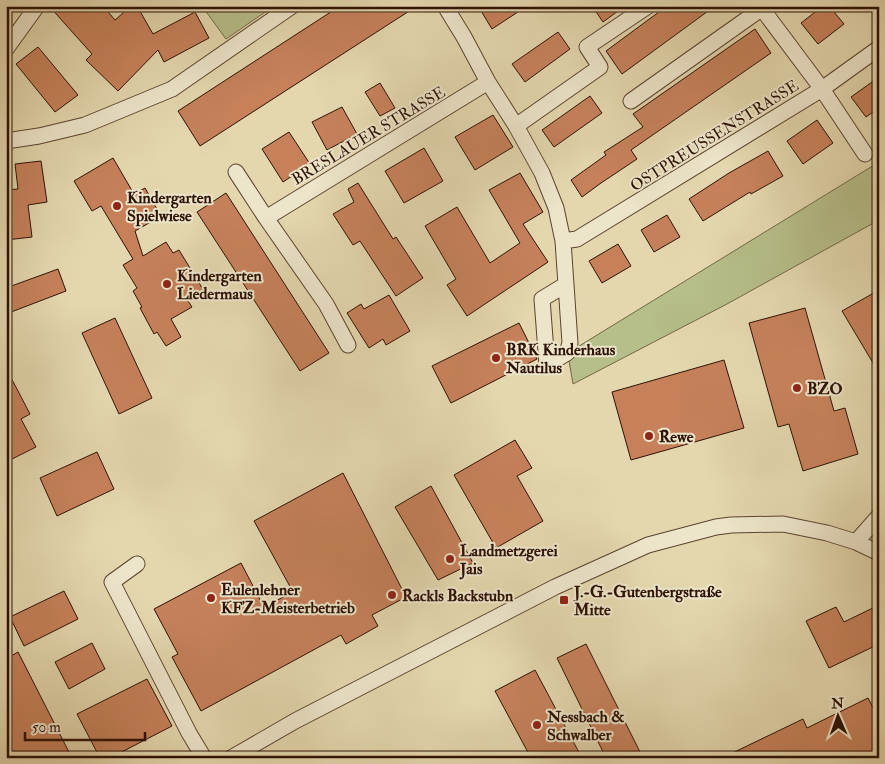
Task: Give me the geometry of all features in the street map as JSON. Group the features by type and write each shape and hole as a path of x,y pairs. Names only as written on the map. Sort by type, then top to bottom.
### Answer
{"street":[{"path":"6,49 37,6"},
{"path":"6,141 39,136 85,125 172,89 292,6"},
{"path":"445,6 488,82 516,126 546,182 556,208 563,241 565,285"},
{"path":"516,126 600,67 587,47 647,6"},
{"path":"631,101 760,7 822,89 865,154"},
{"name":"OSTPREUSSENSTRASSE","path":"563,241 577,240 822,89 879,48"},
{"name":"BRESLAUER STRASSE","path":"266,218 488,82"},
{"path":"236,172 326,304 348,345"},
{"path":"856,542 879,516"},
{"path":"231,758 295,721 546,592 648,545 716,527 783,524 827,533 856,542 879,553"},
{"path":"137,564 112,582 189,733 204,758"}],"green space":[{"path":"202,6 274,6 226,39"},
{"path":"879,162 879,220 727,304 573,384 568,355 571,351"}],"building":[{"path":"49,6 103,6 115,20 131,6 137,6 153,34 195,12 209,38 164,62 158,50 118,91 86,60 92,54"},
{"path":"340,6 417,6 200,146 178,111"},
{"path":"478,6 527,6 492,29"},
{"path":"592,6 625,6 603,22"},
{"path":"667,6 715,6 622,74 606,51"},
{"path":"823,6 829,6 844,24 818,44 801,23"},
{"path":"755,29 771,53 631,150 637,159 582,197 571,180 606,155 604,152 643,127 633,114"},
{"path":"558,32 570,49 525,82 512,64"},
{"path":"38,47 78,95 55,112 16,64"},
{"path":"879,77 879,108 866,117 851,97"},
{"path":"380,83 395,108 380,116 365,92"},
{"path":"590,96 602,113 554,147 542,130"},
{"path":"342,107 357,134 327,150 312,122"},
{"path":"493,115 513,147 475,170 455,137"},
{"path":"817,120 833,143 803,164 787,141"},
{"path":"289,132 310,164 283,182 262,149"},
{"path":"424,148 443,181 404,203 385,171"},
{"path":"768,151 783,176 751,194 750,192 703,221 689,199"},
{"path":"113,158 134,194 145,188 161,216 135,231 143,256 166,242 173,253 179,250 204,291 188,301 192,307 171,319 181,337 166,346 157,332 154,334 140,308 142,307 133,291 137,288 123,265 133,259 101,206 92,211 74,181"},
{"path":"41,161 47,202 28,205 32,237 6,240 6,190 18,189 15,164"},
{"path":"520,173 543,212 523,224 548,262 467,316 447,285 456,279 425,226 457,207 490,263 520,243 489,190"},
{"path":"358,183 393,239 396,237 423,278 396,296 360,241 353,245 333,214 354,202 348,189"},
{"path":"226,193 329,353 300,371 197,212"},
{"path":"667,215 680,237 654,252 641,230"},
{"path":"618,244 631,266 602,283 589,261"},
{"path":"58,269 66,291 6,314 6,288"},
{"path":"879,290 879,373 842,311"},
{"path":"389,295 410,331 386,345 383,339 369,348 347,313 361,304 364,309"},
{"path":"805,308 834,411 845,408 858,454 803,471 789,424 778,427 749,323"},
{"path":"115,318 152,398 119,414 82,333"},
{"path":"519,323 537,359 451,403 432,366"},
{"path":"724,360 744,428 631,460 612,392"},
{"path":"6,368 30,414 21,419 36,447 6,462"},
{"path":"515,440 532,468 517,476 543,521 496,548 454,475"},
{"path":"97,452 114,489 57,516 40,478"},
{"path":"343,473 406,597 372,615 378,626 346,644 341,635 201,711 172,657 178,654 154,609 241,563 264,607 293,592 254,521"},
{"path":"431,486 473,563 438,580 395,507"},
{"path":"64,591 78,619 24,646 10,617"},
{"path":"879,605 879,644 829,668 806,621 836,607 844,622"},
{"path":"92,643 105,669 69,689 55,662"},
{"path":"586,644 643,758 606,758 557,658"},
{"path":"18,652 72,758 6,758 6,659"},
{"path":"535,670 582,758 531,758 495,691"},
{"path":"147,679 172,726 110,758 100,758 77,714"},
{"path":"868,698 879,719 879,758 722,758 803,719 807,728"}],"place":[{"name":"Kindergarten Spielwiese","path":"117,206"},
{"name":"Kindergarten Liedermaus","path":"167,284"},
{"name":"BRK Kinderhaus Nautilus","path":"496,358"},
{"name":"BZO","path":"797,388"},
{"name":"Rewe","path":"649,436"},
{"name":"Landmetzgerei Jais","path":"450,559"},
{"name":"Rackls Backstubn","path":"392,595"},
{"name":"Eulenlehner KFZ-Meisterbetrieb","path":"211,598"},
{"name":"J.-G.-Gutenbergstraße Mitte","path":"564,600"},
{"name":"Nessbach & Schwalber","path":"537,725"}]}
